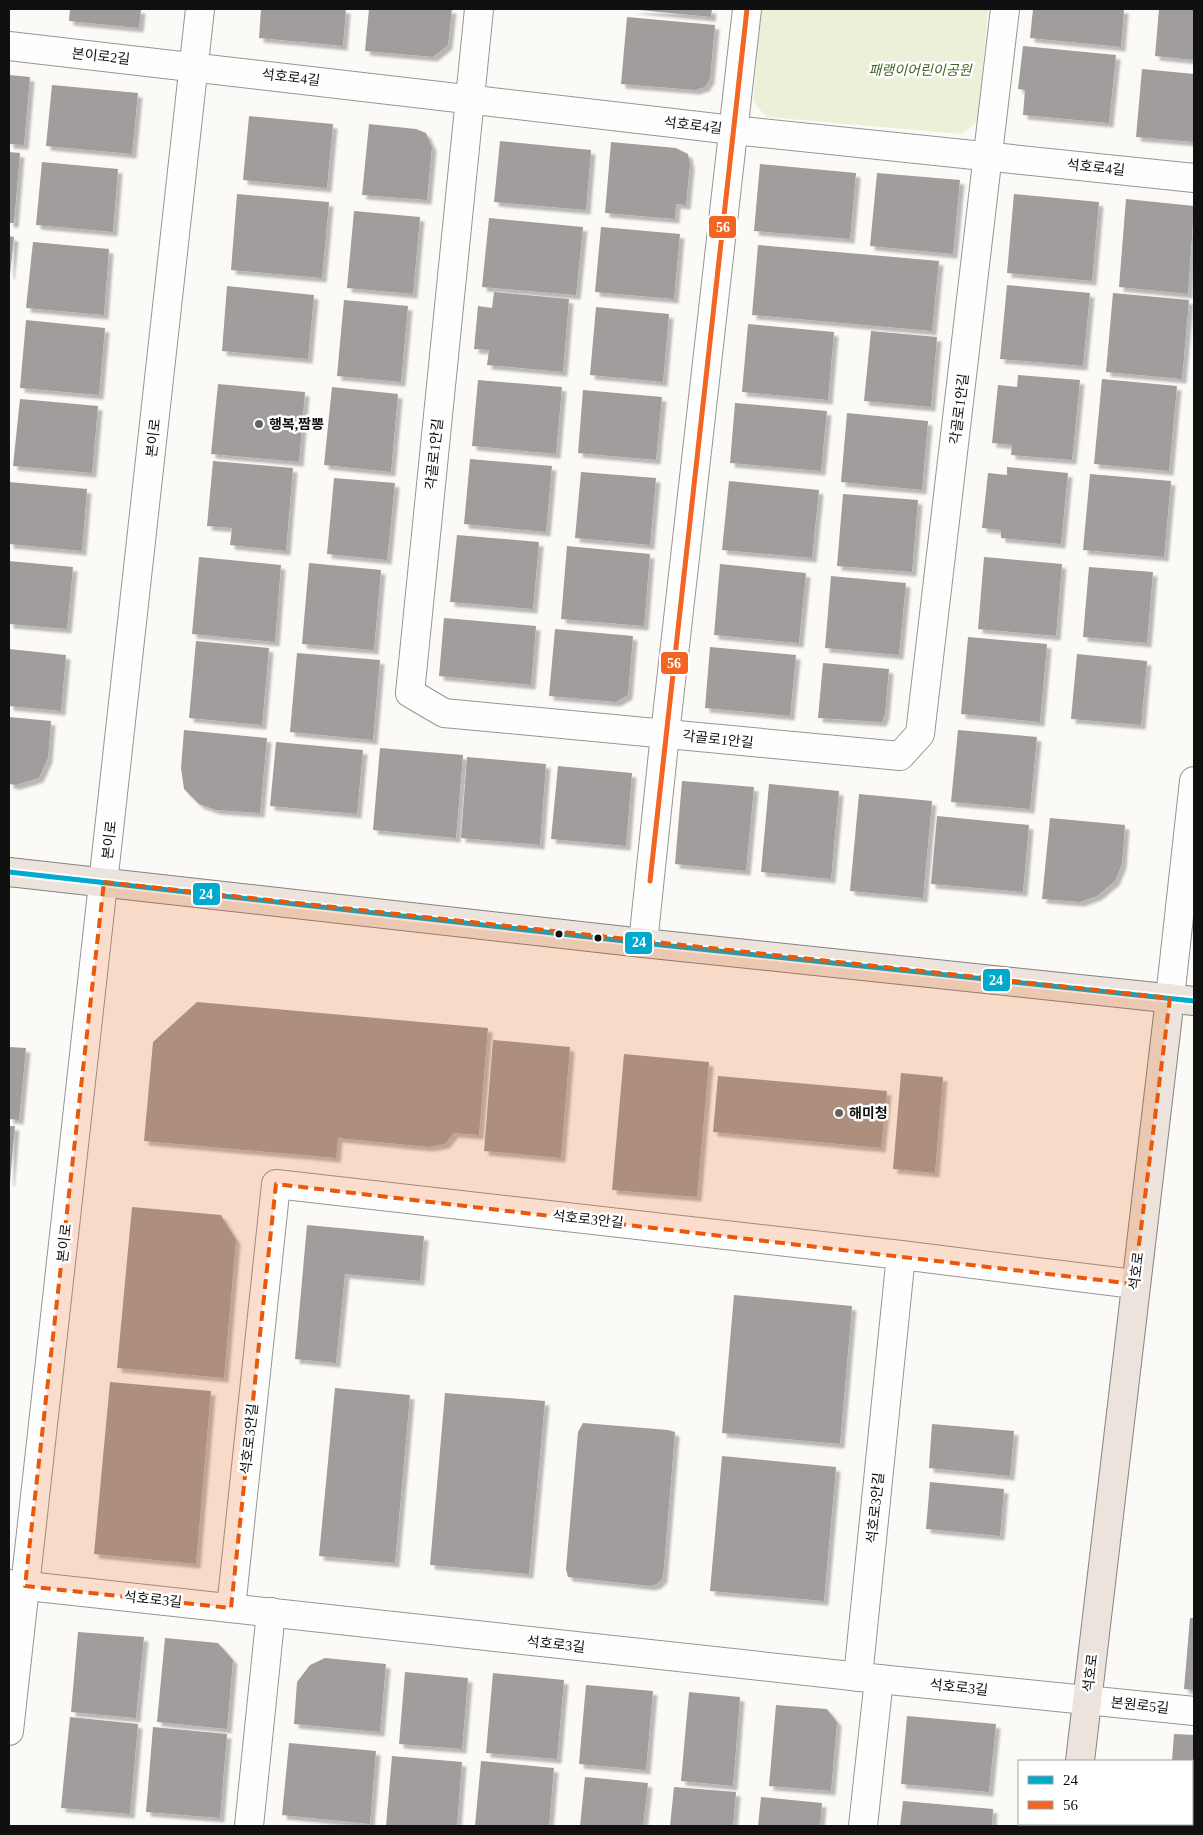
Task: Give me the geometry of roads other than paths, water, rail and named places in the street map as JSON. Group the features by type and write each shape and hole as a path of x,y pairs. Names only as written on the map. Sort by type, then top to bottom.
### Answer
{"main road":[{"path":"9,872 643,943 1182,999"},
{"name":"석호로","path":"1080,1760 1134,1284 1182,999"}],"street":[{"name":"본이로","path":"9,1731 17,1585 104,882 200,9"},
{"name":"각골로1안길","path":"479,9 410,693 444,713 900,756 920,734 1005,9"},
{"path":"643,943 747,9"},
{"name":"본이로2길","path":"9,46 193,65"},
{"name":"석호로4길","path":"193,65 733,130 1194,178"},
{"name":"석호로","path":"1182,999 1194,781"},
{"name":"석호로3안길","path":"231,1608 276,1184 901,1255 868,1678 863,1826"},
{"path":"901,1255 1134,1284"},
{"name":"석호로3길","path":"17,1585 868,1678 1087,1700"},
{"path":"249,1826 270,1612"},
{"name":"본원로5길","path":"1087,1700 1194,1711"}],"place":[{"name":"행복,짬뽕","path":"259,424"},
{"name":"해미청","path":"839,1113"}],"park label":[{"name":"패랭이어린이공원","path":"920,70"}]}
